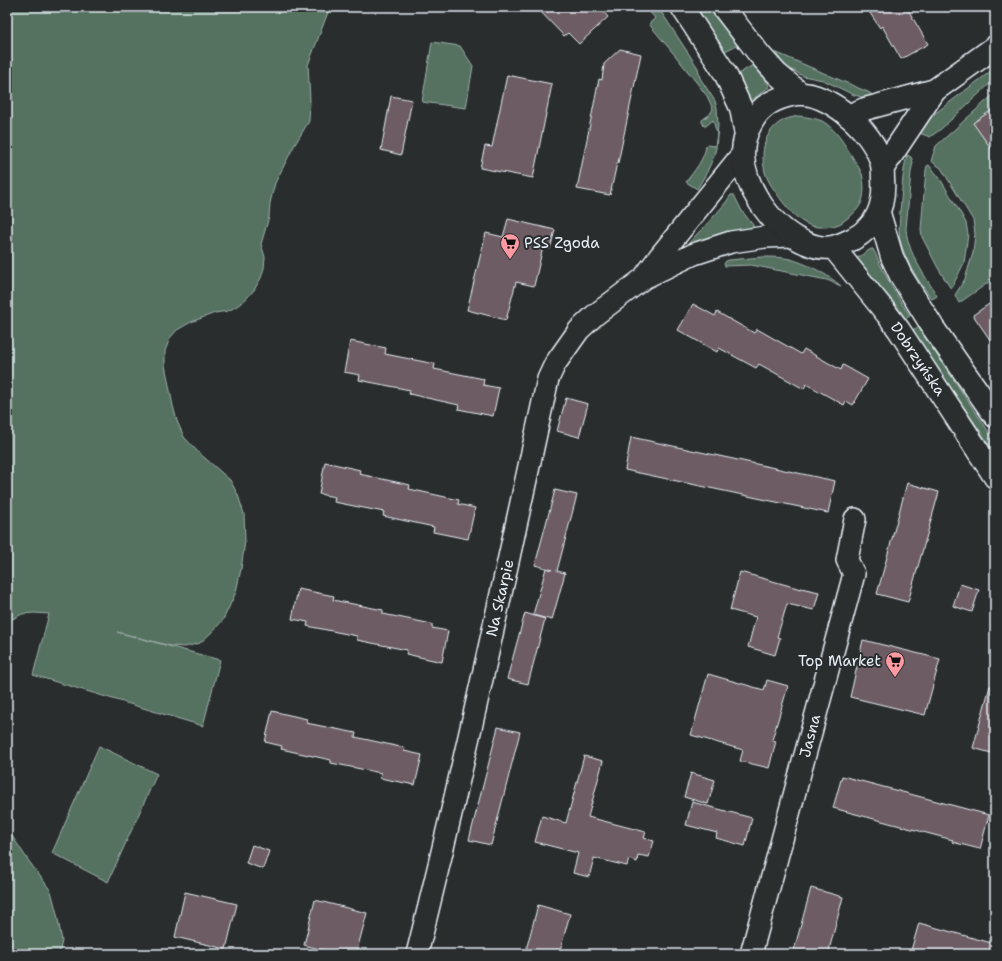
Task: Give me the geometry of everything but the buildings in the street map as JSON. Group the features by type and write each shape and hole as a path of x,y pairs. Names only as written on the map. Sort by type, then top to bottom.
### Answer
{"main road":[{"path":"682,7 725,73 741,108 745,169 756,195 772,219 792,236 817,247 833,247 850,240 866,231 875,221 879,213 884,191 883,168 879,156 873,144 861,128 848,116 825,100 808,94 801,94 782,97 773,101 756,116 744,144"},
{"path":"723,7 759,54 777,74 801,94"},
{"path":"848,116 865,109 935,90 995,48"},
{"path":"883,168 935,90"},
{"name":"Dobrzyńska","path":"879,213 892,256 902,276 934,329 995,416"},
{"name":"Dobrzyńska","path":"833,247 887,314 995,477"}],"street":[{"path":"644,278 744,144"},
{"path":"644,278 694,254 731,242 765,237 792,236"},
{"name":"Na Skarpie","path":"416,954 475,709 548,379 555,364 579,330 595,315 644,278"},
{"name":"Jasna","path":"751,954 854,574 847,560 855,519"}],"green space":[{"path":"7,7 330,7 308,65 310,100 309,121 275,183 270,203 269,217 261,244 265,257 261,278 254,290 237,306 228,311 215,313 191,322 177,330 170,338 165,351 165,365 173,406 177,421 184,437 198,452 230,480 238,495 244,514 245,541 241,569 236,592 223,620 200,643 185,647 171,646 117,632 220,660 203,726 33,675 49,614 22,614 7,622"},
{"path":"645,7 658,7 698,68 700,78 715,101 717,108 718,125 716,148 707,172 697,189 686,182 704,155 706,145 715,146 717,134 713,120 706,126 704,126 702,122 702,120 710,114 713,109 707,96 649,24 655,18"},
{"path":"696,7 707,7 737,45 725,51"},
{"path":"432,42 460,46 473,66 466,108 422,102"},
{"path":"775,52 870,93 873,96 862,97 854,95 823,80 803,76 782,62"},
{"path":"753,65 769,87 752,100 749,99 738,74"},
{"path":"995,68 995,79 941,129 930,137 919,133 929,118"},
{"path":"995,93 995,278 959,303 955,295 965,279 973,253 975,234 973,220 941,168 931,161 936,146"},
{"path":"799,116 822,121 830,127 843,142 862,174 864,191 861,203 853,214 838,224 819,227 803,222 785,205 766,176 763,157 765,142 768,136 777,124 789,118"},
{"path":"907,155 911,157 913,162 906,229 907,238 918,264 937,296 932,299 913,271 905,256 900,240 900,212 903,176"},
{"path":"929,165 939,177 960,212 966,223 968,234 964,263 951,289 922,237 921,229 926,170 927,166"},
{"path":"731,195 734,195 742,211 753,225 753,229 688,245 722,208"},
{"path":"873,249 889,282 910,316 905,319 888,295 854,260"},
{"path":"762,257 783,258 797,261 823,274 841,286 827,280 751,265 725,266 724,264 729,260"},
{"path":"918,327 995,441 995,453 912,330"},
{"path":"99,746 157,774 108,882 52,853"},
{"path":"7,823 10,833 51,891 62,941 59,954 7,954"}],"place":[{"name":"PSS Zgoda","path":"510,260"},
{"name":"Top Market","path":"895,678"}]}
